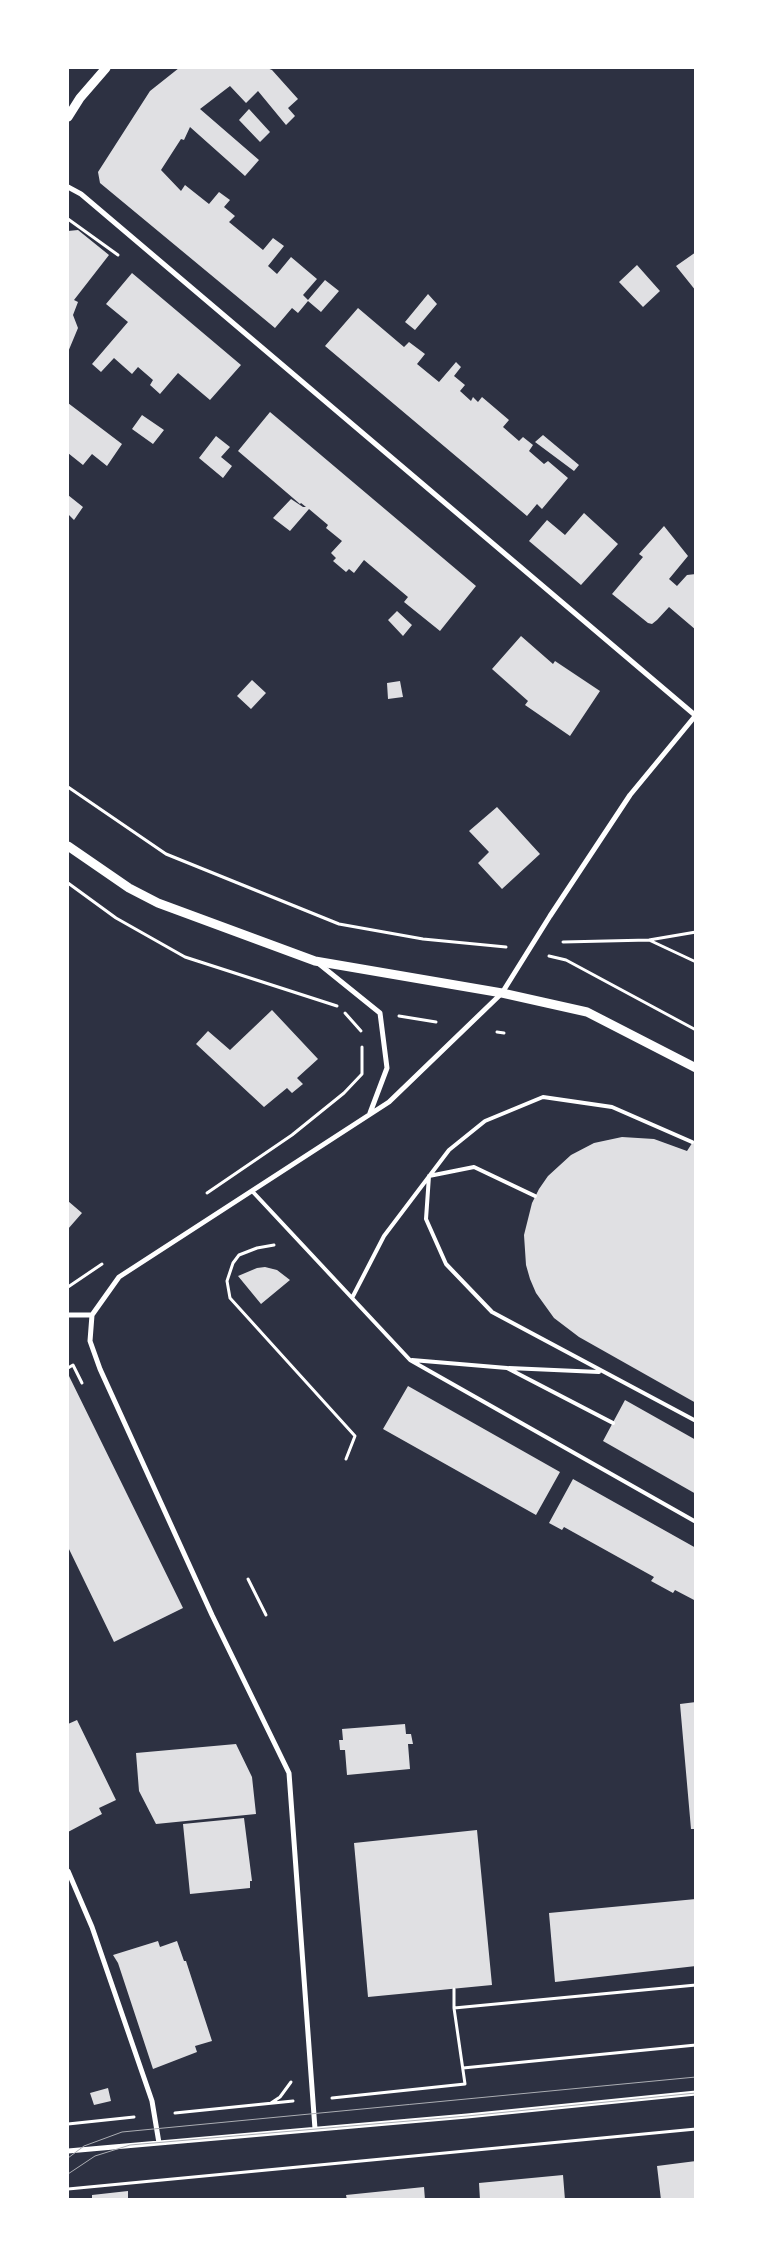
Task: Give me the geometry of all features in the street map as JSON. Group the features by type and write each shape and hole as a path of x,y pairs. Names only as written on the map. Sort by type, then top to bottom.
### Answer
{"street":[{"path":"68,117 80,98 106,68"},
{"path":"68,188 81,194 695,716 630,795 502,993 388,1102 119,1277 92,1315 90,1341 100,1369 212,1616 289,1773 315,2129"},
{"path":"68,846 128,888 158,903 315,961 502,993 587,1012 696,1068"},
{"path":"315,961 380,1013 387,1068 370,1114"},
{"path":"68,1315 92,1315"},
{"path":"68,1870 89,1918 152,2102 159,2143"},
{"path":"68,2151 696,2093"}],"lane":[{"path":"352,1298 384,1236 448,1150 485,1120 543,1098 612,1107 692,1142"},
{"path":"429,1176 474,1167 535,1196"},
{"path":"429,1176 426,1219 446,1264 492,1312 696,1421"},
{"path":"252,1192 410,1360 696,1522"},
{"path":"410,1360 507,1368 602,1372"},
{"path":"507,1368 613,1423"}],"path":[{"path":"68,787 166,854 339,924 423,939 528,951 566,960 696,1030"},
{"path":"68,883 116,918 185,956 338,1006 361,1031 362,1074 344,1093 292,1135 204,1195"},
{"path":"563,942 649,940 696,932"},
{"path":"649,940 696,962"},
{"path":"396,1016 436,1022"},
{"path":"496,1032 504,1033"},
{"path":"274,1245 258,1248 239,1255 233,1263 227,1281 230,1298 355,1436 346,1459"},
{"path":"68,1287 108,1260"},
{"path":"68,1368 73,1365 86,1392"},
{"path":"248,1579 266,1615"},
{"path":"454,2008 696,1985"},
{"path":"463,2068 696,2045"},
{"path":"271,2103 286,2089 292,2079"},
{"path":"68,2190 696,2129"}],"building":[{"path":"179,68 267,68 272,70 298,99 288,108 295,116 286,125 258,91 246,103 230,86 200,109 259,160 245,176 190,127 184,140 181,139 161,170 181,191 185,185 209,204 219,192 230,200 224,207 235,216 229,222 263,250 273,238 284,246 268,266 277,274 291,257 317,279 303,295 308,300 325,280 339,291 321,312 308,301 298,313 292,308 275,328 100,183 98,172 150,91"},
{"path":"249,109 270,132 260,142 239,120"},
{"path":"78,230 109,255 74,300 78,302 73,315 78,328 68,352 68,231"},
{"path":"696,252 696,291 676,266"},
{"path":"637,265 660,291 643,307 619,282"},
{"path":"132,273 241,365 210,400 178,373 160,394 150,385 153,380 138,367 132,374 114,358 101,372 92,364 128,322 106,304"},
{"path":"428,294 437,304 415,330 405,322"},
{"path":"358,308 404,347 409,342 425,354 417,364 439,382 456,362 461,367 454,376 465,385 460,391 471,401 473,397 478,402 482,397 509,420 503,427 519,441 523,437 533,445 529,451 544,464 548,461 568,478 542,509 537,504 527,516 325,346"},
{"path":"68,403 122,444 107,466 92,454 83,465 68,453"},
{"path":"270,412 476,586 440,631 404,602 408,597 364,560 354,573 349,569 346,572 333,561 336,558 331,553 342,541 326,528 328,525 309,509 290,531 273,518 291,499 306,507 238,451"},
{"path":"142,415 164,430 153,444 132,429"},
{"path":"543,435 579,465 574,471 535,442"},
{"path":"216,436 230,447 221,457 232,466 223,478 199,458"},
{"path":"68,495 83,507 74,520 68,514"},
{"path":"584,513 618,544 581,585 529,541 547,520 565,535"},
{"path":"664,526 688,556 669,579 677,586 687,575 696,574 696,630 669,607 652,624 648,623 612,594 643,557 639,554"},
{"path":"397,611 412,625 403,636 388,620"},
{"path":"521,636 553,664 555,661 600,691 570,736 525,705 528,701 492,669"},
{"path":"252,680 266,693 251,709 237,696"},
{"path":"400,681 403,697 388,699 387,683"},
{"path":"497,807 540,854 502,889 478,863 489,852 469,831"},
{"path":"272,1010 318,1059 297,1078 303,1084 292,1093 287,1088 264,1107 196,1044 208,1031 230,1050"},
{"path":"622,1137 654,1139 687,1151 696,1137 696,1403 579,1337 554,1318 536,1293 526,1265 524,1235 532,1203 548,1176 571,1155 594,1143"},
{"path":"68,1201 82,1213 68,1229"},
{"path":"265,1267 277,1270 290,1280 261,1304 238,1276 257,1268"},
{"path":"69,1376 183,1608 114,1642 68,1547"},
{"path":"408,1386 560,1472 536,1515 383,1429"},
{"path":"625,1400 696,1440 696,1494 603,1441"},
{"path":"573,1479 696,1548 696,1601 675,1590 673,1593 651,1581 654,1577 564,1527 562,1530 549,1523"},
{"path":"696,1702 696,1829 691,1829 680,1704"},
{"path":"77,1720 116,1800 99,1808 102,1814 68,1832 68,1724"},
{"path":"405,1724 406,1734 411,1734 413,1744 408,1744 410,1769 347,1775 345,1750 340,1750 339,1740 343,1740 342,1729"},
{"path":"236,1744 252,1777 256,1814 156,1824 139,1791 136,1753"},
{"path":"244,1818 252,1881 250,1881 250,1888 190,1894 183,1824"},
{"path":"477,1830 492,1985 368,1997 354,1843"},
{"path":"696,1899 696,1966 555,1982 549,1913"},
{"path":"158,1941 160,1947 177,1941 184,1961 186,1961 212,2041 195,2046 197,2052 153,2069 118,1963 113,1955"},
{"path":"108,2088 111,2101 94,2105 90,2093"},
{"path":"696,2161 696,2200 661,2200 657,2166"},
{"path":"563,2175 565,2200 480,2200 479,2183"},
{"path":"424,2187 425,2200 347,2200 346,2195"},
{"path":"128,2191 128,2200 92,2200 92,2195"}],"tram line":[{"path":"68,2158 84,2146 122,2132 696,2077"},
{"path":"68,2174 95,2156 130,2145 467,2116 696,2093"}]}
